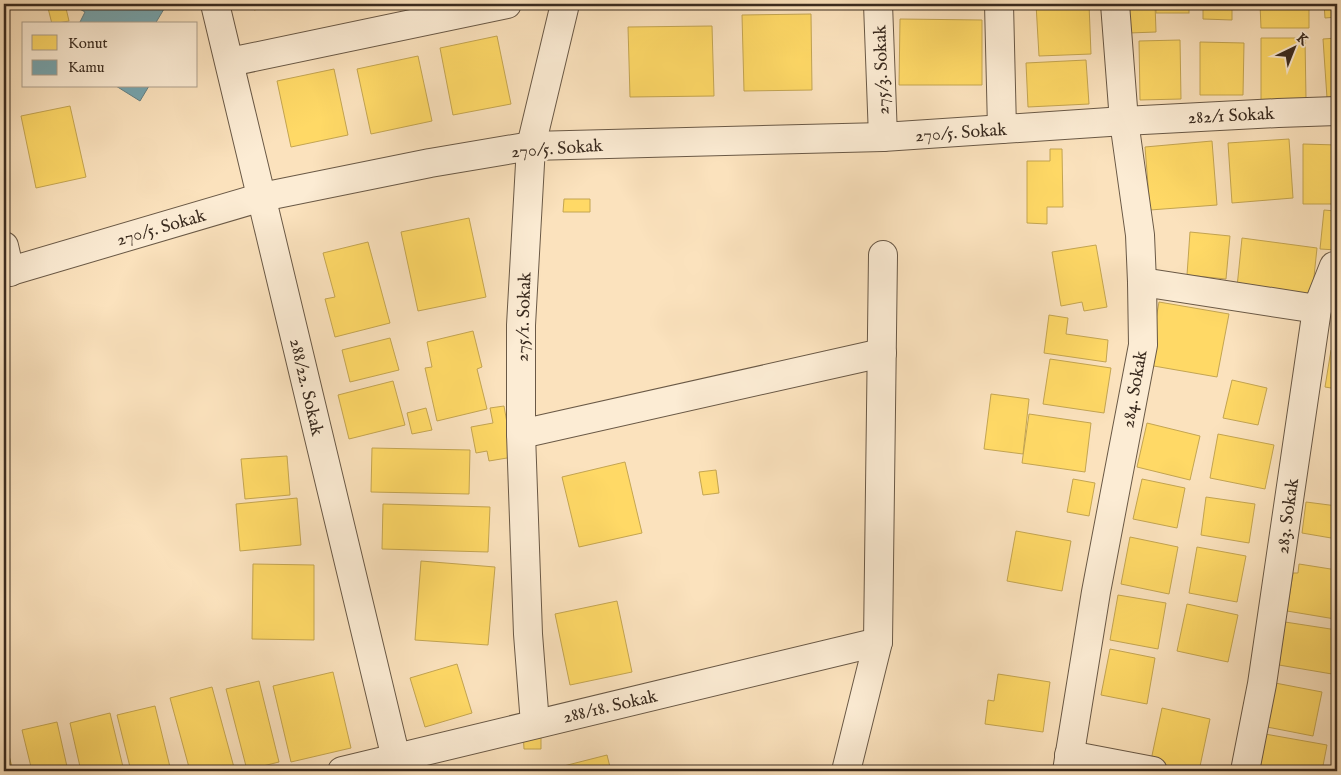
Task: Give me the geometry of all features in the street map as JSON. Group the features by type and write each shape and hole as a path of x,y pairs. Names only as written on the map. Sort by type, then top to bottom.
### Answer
{"street":[{"name":"288/22. Sokak","path":"215,4 397,765"},
{"path":"230,62 507,4"},
{"name":"275/1. Sokak","path":"535,724 528,634 521,434 521,326 531,146 565,4"},
{"name":"275/3. Sokak","path":"878,4 883,137"},
{"path":"999,4 1002,129"},
{"name":"284. Sokak","path":"1068,763 1096,592 1143,346 1140,235 1124,121 1115,4"},
{"name":"282/1 Sokak","path":"1124,121 1278,112 1337,112"},
{"name":"270/5. Sokak","path":"6,264 262,197 430,163 531,146 883,137 1124,121"},
{"path":"846,771 878,642 883,255"},
{"name":"283. Sokak","path":"1244,771 1262,684 1317,309 1334,266 1337,266"},
{"path":"1142,282 1317,309"},
{"path":"521,434 882,353"},
{"name":"288/18. Sokak","path":"342,771 397,765 535,724 878,642"},
{"path":"1068,763 1153,771"}],"building: Konut":[{"path":"47,4 65,4 69,21 52,22"},
{"path":"252,4 283,4 254,10"},
{"path":"1036,4 1089,4 1091,54 1039,56"},
{"path":"1128,4 1155,4 1156,32 1129,33"},
{"path":"1156,4 1189,4 1189,13 1156,13"},
{"path":"1203,4 1232,4 1232,20 1203,19"},
{"path":"1260,4 1309,4 1309,28 1261,28"},
{"path":"1324,4 1337,4 1337,17 1325,18"},
{"path":"811,14 812,90 744,91 742,15"},
{"path":"900,19 982,20 982,85 899,85"},
{"path":"712,26 714,96 630,97 628,27"},
{"path":"497,36 511,104 453,115 440,48"},
{"path":"1261,38 1305,38 1306,99 1261,100"},
{"path":"1337,38 1337,97 1327,98 1323,39"},
{"path":"1180,40 1181,99 1140,100 1139,41"},
{"path":"1200,42 1244,43 1243,95 1200,95"},
{"path":"418,56 432,121 371,134 357,69"},
{"path":"1086,60 1089,104 1028,107 1026,63"},
{"path":"334,69 348,135 291,147 277,81"},
{"path":"70,106 86,177 36,188 21,116"},
{"path":"1289,139 1293,198 1232,203 1228,143"},
{"path":"1212,141 1217,205 1150,210 1145,147"},
{"path":"1303,144 1337,145 1337,204 1303,204"},
{"path":"1050,149 1062,149 1063,207 1047,207 1047,224 1027,223 1027,161 1050,161"},
{"path":"564,199 590,199 590,212 563,212"},
{"path":"1324,210 1335,211 1334,224 1337,224 1337,250 1320,249"},
{"path":"469,218 486,297 418,311 401,232"},
{"path":"1190,232 1230,236 1226,279 1187,275"},
{"path":"1242,238 1317,248 1312,296 1237,287"},
{"path":"368,242 390,323 335,337 325,299 335,297 323,253"},
{"path":"1096,245 1107,307 1084,311 1082,302 1061,306 1052,252"},
{"path":"1159,302 1229,314 1217,377 1148,365"},
{"path":"1049,315 1068,318 1066,334 1108,340 1106,362 1044,353"},
{"path":"473,331 482,367 477,369 487,409 437,421 425,368 432,367 427,342"},
{"path":"390,338 399,370 350,382 342,350"},
{"path":"1331,350 1337,351 1337,389 1325,387"},
{"path":"1050,359 1111,368 1104,413 1043,404"},
{"path":"1232,380 1267,388 1258,425 1223,418"},
{"path":"393,381 405,425 349,439 338,395"},
{"path":"991,394 1029,399 1023,454 984,449"},
{"path":"504,406 513,457 489,461 487,451 476,453 471,427 493,423 490,408"},
{"path":"426,408 432,430 412,434 407,413"},
{"path":"1029,414 1091,423 1085,472 1022,463"},
{"path":"1147,423 1200,436 1190,480 1137,467"},
{"path":"1218,434 1274,445 1265,489 1210,478"},
{"path":"372,448 470,450 469,494 371,492"},
{"path":"287,456 290,495 245,499 241,459"},
{"path":"625,462 642,533 579,547 562,477"},
{"path":"716,470 719,493 703,495 699,472"},
{"path":"1073,479 1095,483 1089,516 1067,512"},
{"path":"1142,479 1185,488 1177,528 1133,519"},
{"path":"1206,497 1255,504 1249,543 1201,535"},
{"path":"297,498 301,545 240,551 236,504"},
{"path":"1306,502 1337,506 1337,539 1302,533"},
{"path":"383,504 490,507 488,552 382,549"},
{"path":"1016,531 1071,541 1062,591 1007,581"},
{"path":"1130,537 1178,547 1169,594 1121,584"},
{"path":"1197,547 1246,556 1237,602 1189,593"},
{"path":"421,561 495,567 488,645 415,640"},
{"path":"253,564 314,565 314,640 252,639"},
{"path":"1299,564 1337,570 1335,619 1287,611 1293,573 1298,573"},
{"path":"1118,595 1166,603 1158,649 1110,640"},
{"path":"617,601 632,672 570,685 555,614"},
{"path":"1187,604 1238,615 1228,662 1177,651"},
{"path":"1285,622 1337,630 1332,674 1279,665"},
{"path":"1110,649 1155,658 1147,704 1101,695"},
{"path":"457,664 472,713 425,727 410,678"},
{"path":"333,672 351,748 291,762 273,686"},
{"path":"998,674 1050,682 1043,732 985,724 988,700 994,701"},
{"path":"259,681 279,762 247,770 226,689"},
{"path":"1270,682 1322,692 1313,736 1262,726"},
{"path":"212,687 235,771 190,771 170,698"},
{"path":"155,706 171,771 131,771 117,715"},
{"path":"1162,708 1210,719 1199,771 1180,771 1150,765"},
{"path":"110,713 124,771 81,771 70,723"},
{"path":"57,722 68,771 32,771 22,730"},
{"path":"541,730 541,749 524,749 523,731"},
{"path":"1265,734 1327,745 1322,771 1258,771"},
{"path":"4,736 13,771 4,771"},
{"path":"1337,737 1337,771 1331,771"},
{"path":"607,755 611,771 544,771"}],"building: Kamu":[{"path":"81,4 167,4 156,22 80,22 85,12 78,8"},
{"path":"119,88 148,88 140,101"}]}
